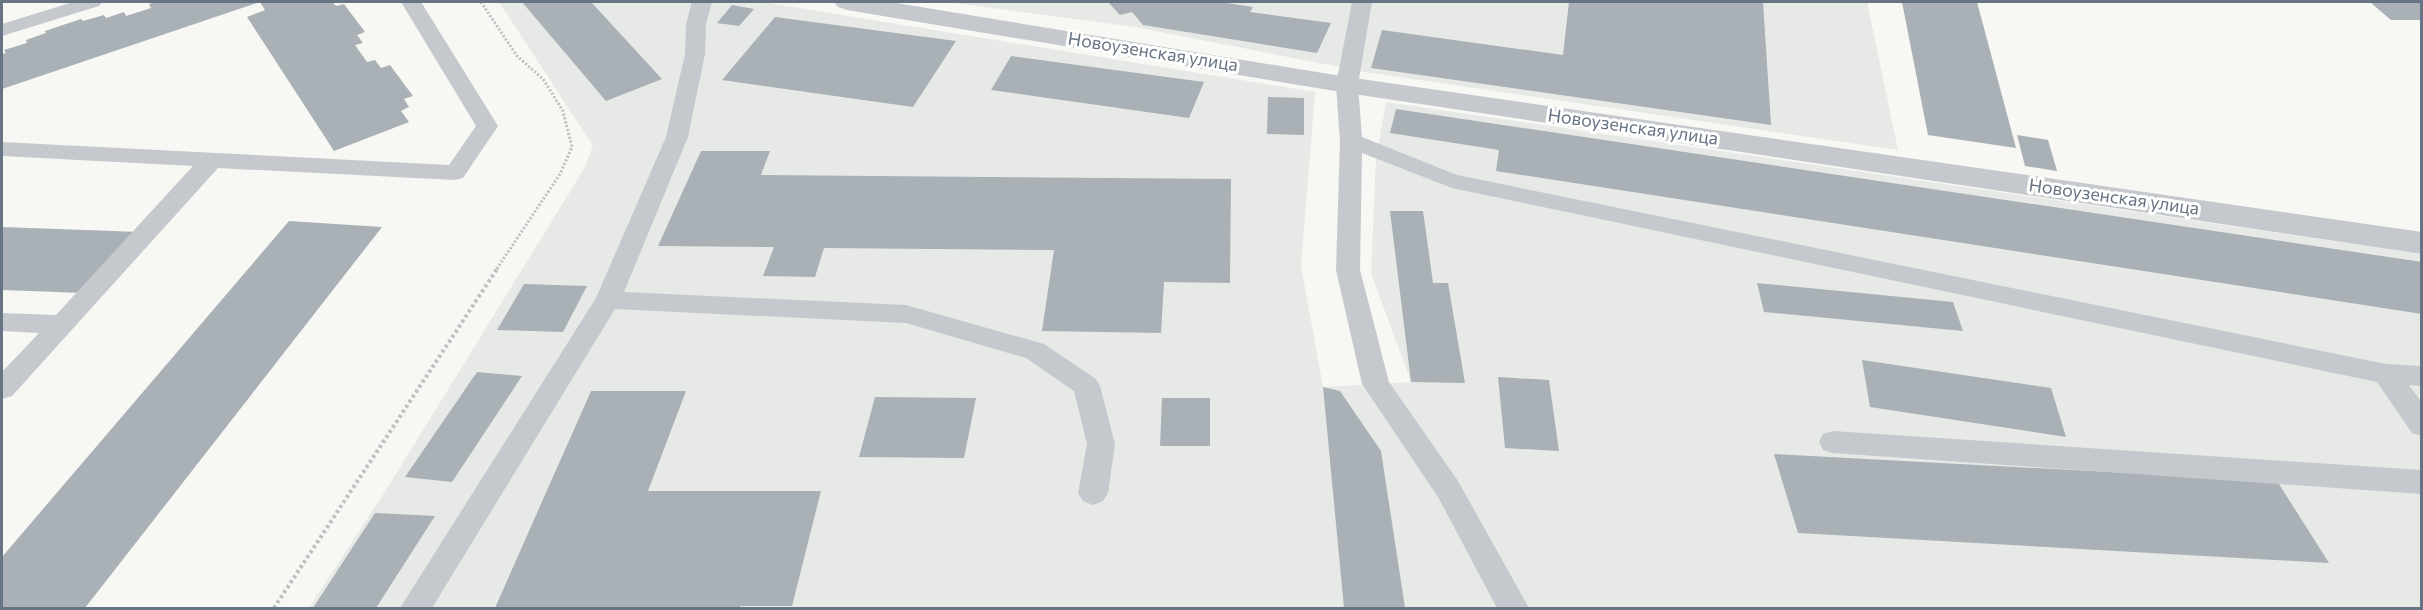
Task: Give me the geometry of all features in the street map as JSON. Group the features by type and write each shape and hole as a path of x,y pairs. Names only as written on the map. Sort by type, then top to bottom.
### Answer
{"street":[{"name":"Новоузенская улица","path":"847,2 1347,85 2421,243"}],"lane":[{"path":"2,30 92,2"},
{"path":"2,149 455,173 487,126 411,2"},
{"path":"416,609 608,300 677,137 695,54 696,24 702,2"},
{"path":"1362,2 1347,85 1352,141 1348,270 1376,384 1448,489 1513,609"},
{"path":"1352,141 1452,181 2386,374 2421,376"},
{"path":"2,389 212,160"},
{"path":"608,300 906,314 1035,351 1086,386 1101,444 1093,493"},
{"path":"2,322 62,325"},
{"path":"2386,374 2421,425"},
{"path":"1833,442 2421,482"}],"path":[{"path":"274,609 560,174 572,147 563,111 543,79 518,56 481,2"}],"shaded area":[{"path":"499,2 762,2 1315,92 1301,266 1323,387 1411,382 1371,273 1376,159 1386,102 2421,254 2421,608 309,608 386,490 584,169 593,146"},
{"path":"947,2 1867,2 1898,150 1365,72 1135,27"}],"building":[{"path":"157,2 260,2 2,89 2,54 6,53 4,50 27,43 26,40 46,33 45,31 81,19 83,21 104,15 106,18 124,12 126,16 151,8 149,4"},
{"path":"260,2 332,2 336,6 344,4 365,32 357,35 363,43 355,45 367,62 375,60 381,68 390,65 413,96 404,99 409,107 401,111 409,122 334,151 247,17 265,10"},
{"path":"522,2 591,2 662,79 606,101"},
{"path":"1108,2 1220,2 1253,7 1250,12 1331,23 1317,53 1143,25 1132,12 1120,15"},
{"path":"1569,2 1763,2 1771,125 1371,68 1382,30 1563,55"},
{"path":"1902,2 1977,2 2016,148 1928,135"},
{"path":"2370,2 2422,2 2422,20 2391,20"},
{"path":"732,5 754,9 739,26 717,23"},
{"path":"775,17 956,41 913,107 722,80"},
{"path":"1011,56 1204,82 1189,118 991,90"},
{"path":"1268,97 1304,98 1304,135 1267,134"},
{"path":"1396,109 2422,262 2422,314 1496,171 1499,150 1390,133"},
{"path":"2017,135 2048,140 2057,171 2025,166"},
{"path":"701,151 770,151 761,175 1231,179 1230,283 1164,282 1161,333 1042,331 1054,250 824,248 815,277 763,276 774,247 658,246"},
{"path":"1390,211 1423,211 1433,283 1448,283 1465,383 1411,382"},
{"path":"289,221 382,227 85,608 2,608 2,557"},
{"path":"2,227 140,232 83,293 2,290"},
{"path":"1757,283 1953,302 1963,331 1764,312"},
{"path":"524,284 587,286 563,332 497,330"},
{"path":"1862,360 2051,388 2066,437 1870,407"},
{"path":"477,372 522,376 452,482 405,477"},
{"path":"1498,377 1549,380 1559,451 1505,448"},
{"path":"1323,387 1340,391 1381,451 1405,608 1344,608"},
{"path":"591,391 686,391 648,491 821,491 792,606 495,608"},
{"path":"875,397 976,398 964,458 859,457"},
{"path":"1162,398 1210,398 1210,446 1160,446"},
{"path":"1774,454 2277,481 2329,563 1798,533"},
{"path":"375,513 435,516 376,608 313,608"}]}
